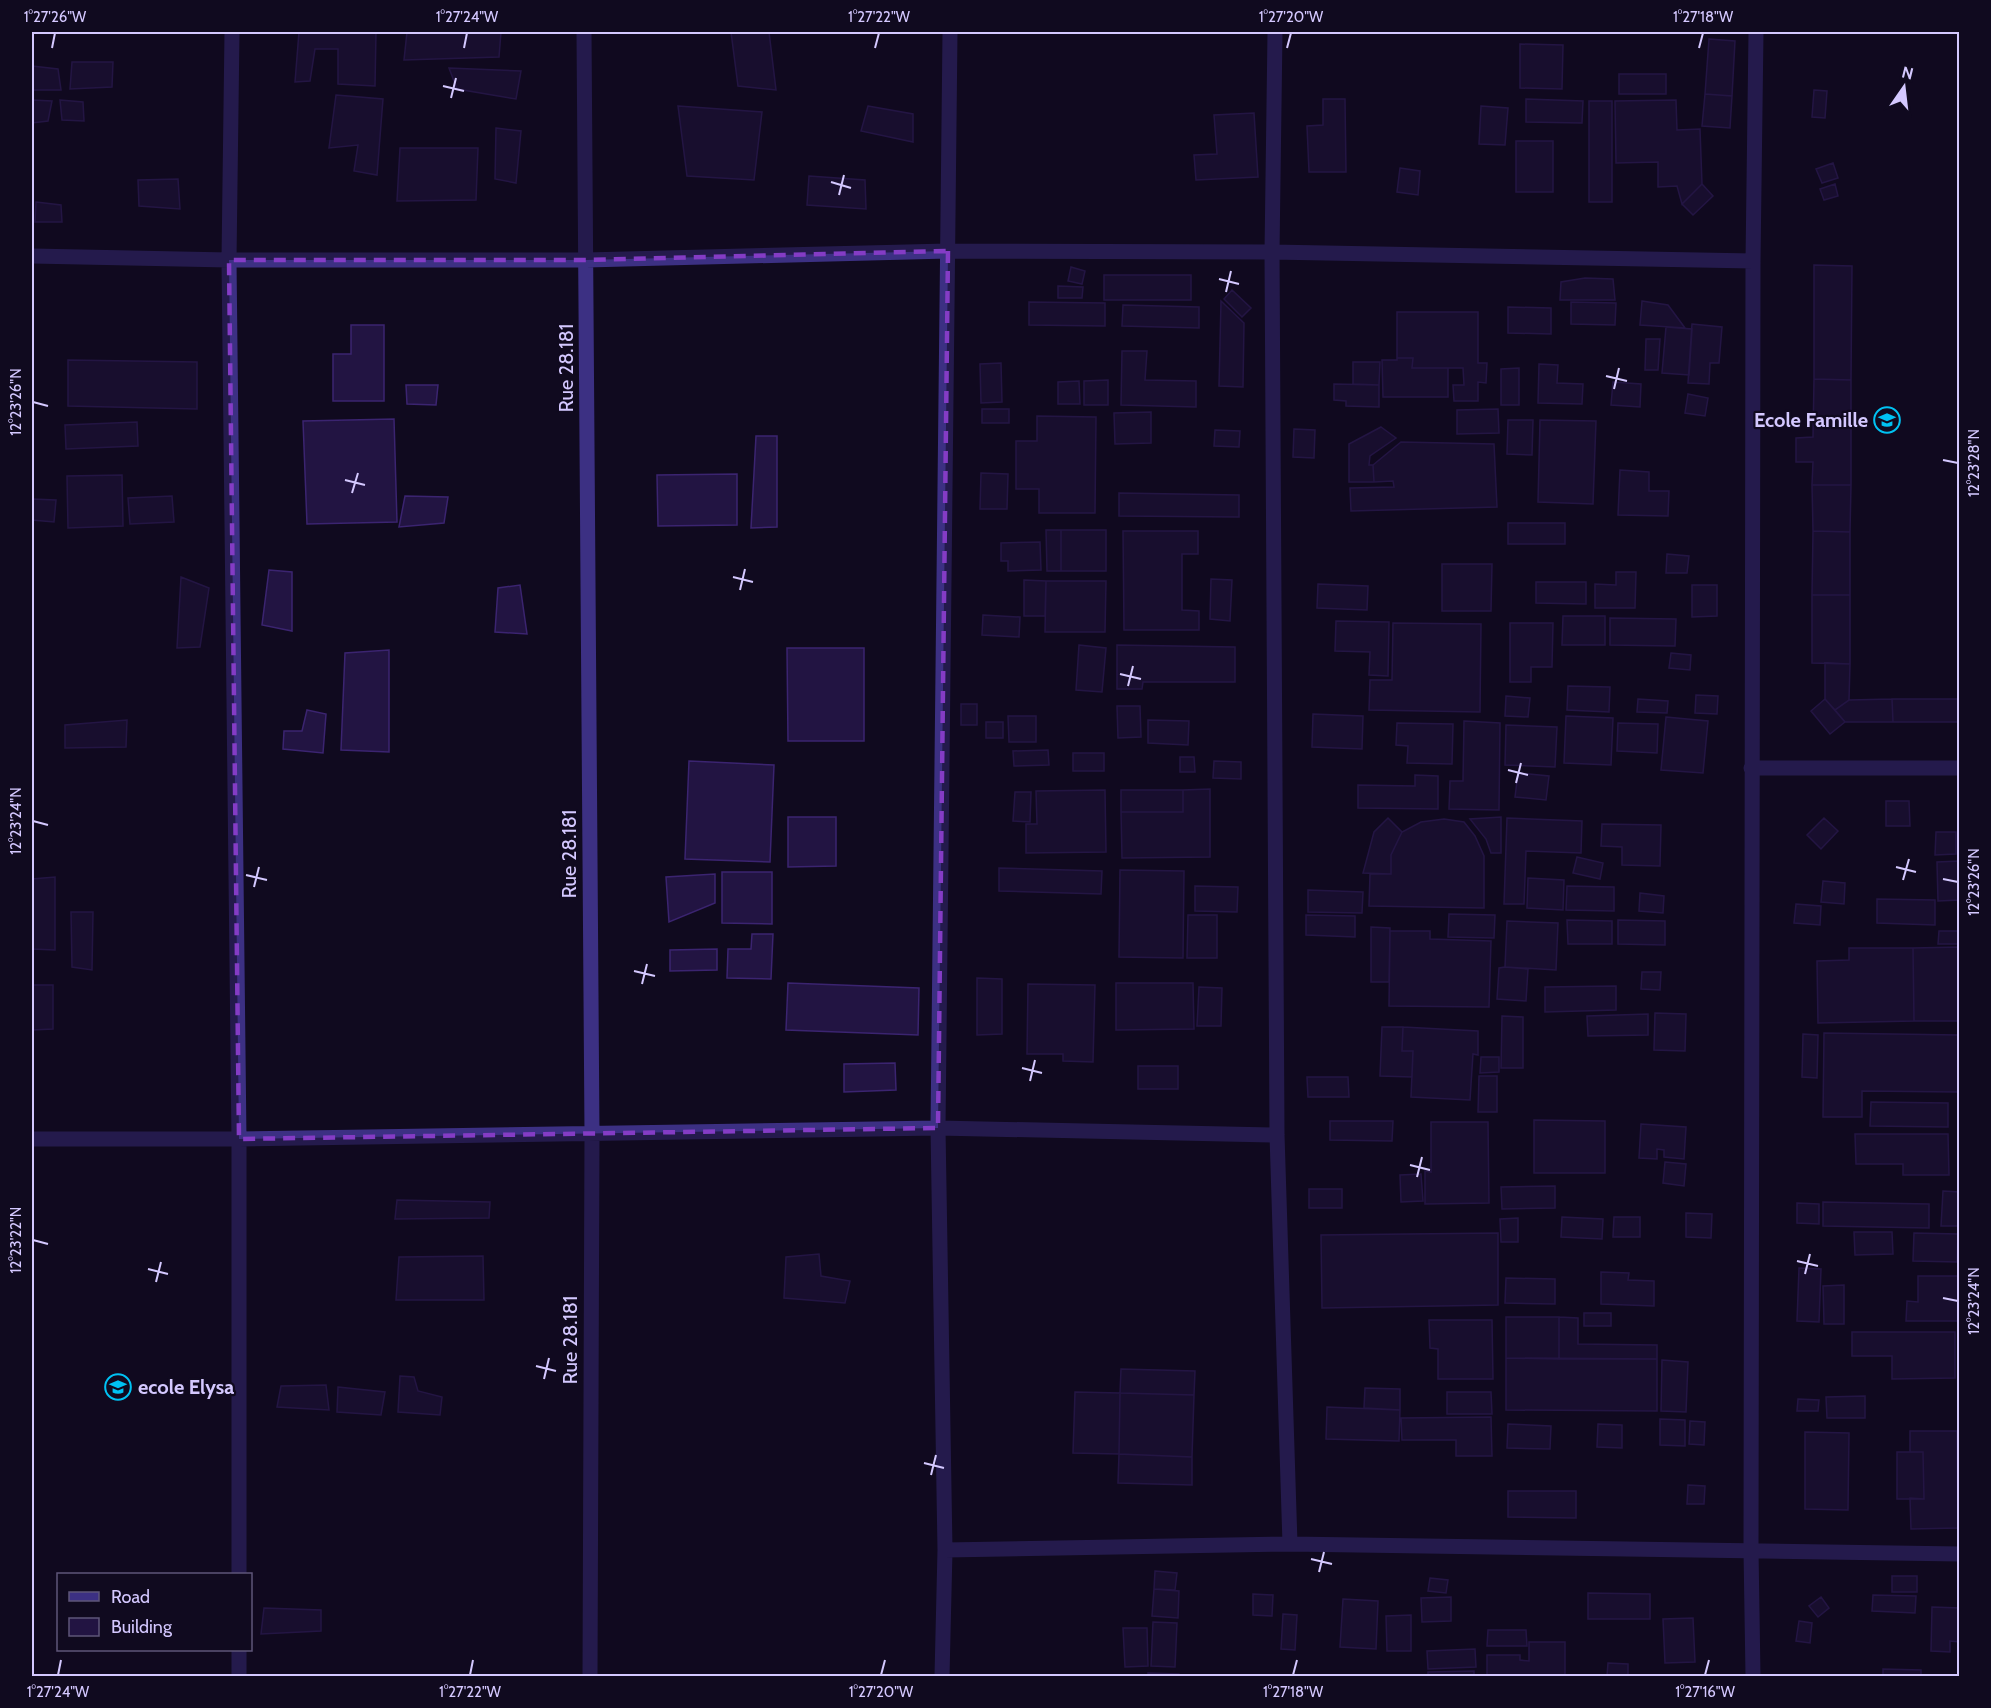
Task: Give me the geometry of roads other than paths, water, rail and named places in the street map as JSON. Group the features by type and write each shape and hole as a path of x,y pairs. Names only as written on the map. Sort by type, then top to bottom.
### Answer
{"street":[{"path":"232,32 229,260 239,1139 239,1573"},
{"name":"Rue 28.181","path":"584,32 592,1134 590,1677"},
{"path":"942,1677 945,1550 938,1128 950,32"},
{"path":"1275,32 1272,252 1277,1135 1290,1544"},
{"path":"1753,1677 1751,1550 1752,261 1756,32"},
{"path":"32,256 229,260 586,260 948,251 1272,252 1752,261"},
{"path":"1752,768 1959,768"},
{"path":"32,1139 239,1139 938,1128 1277,1135"},
{"path":"945,1550 1290,1544 1959,1554"},
{"path":"238,1677 239,1651"}],"place":[{"name":"Ecole Famille","path":"1887,420"},
{"name":"ecole Elysa","path":"118,1387"}]}
